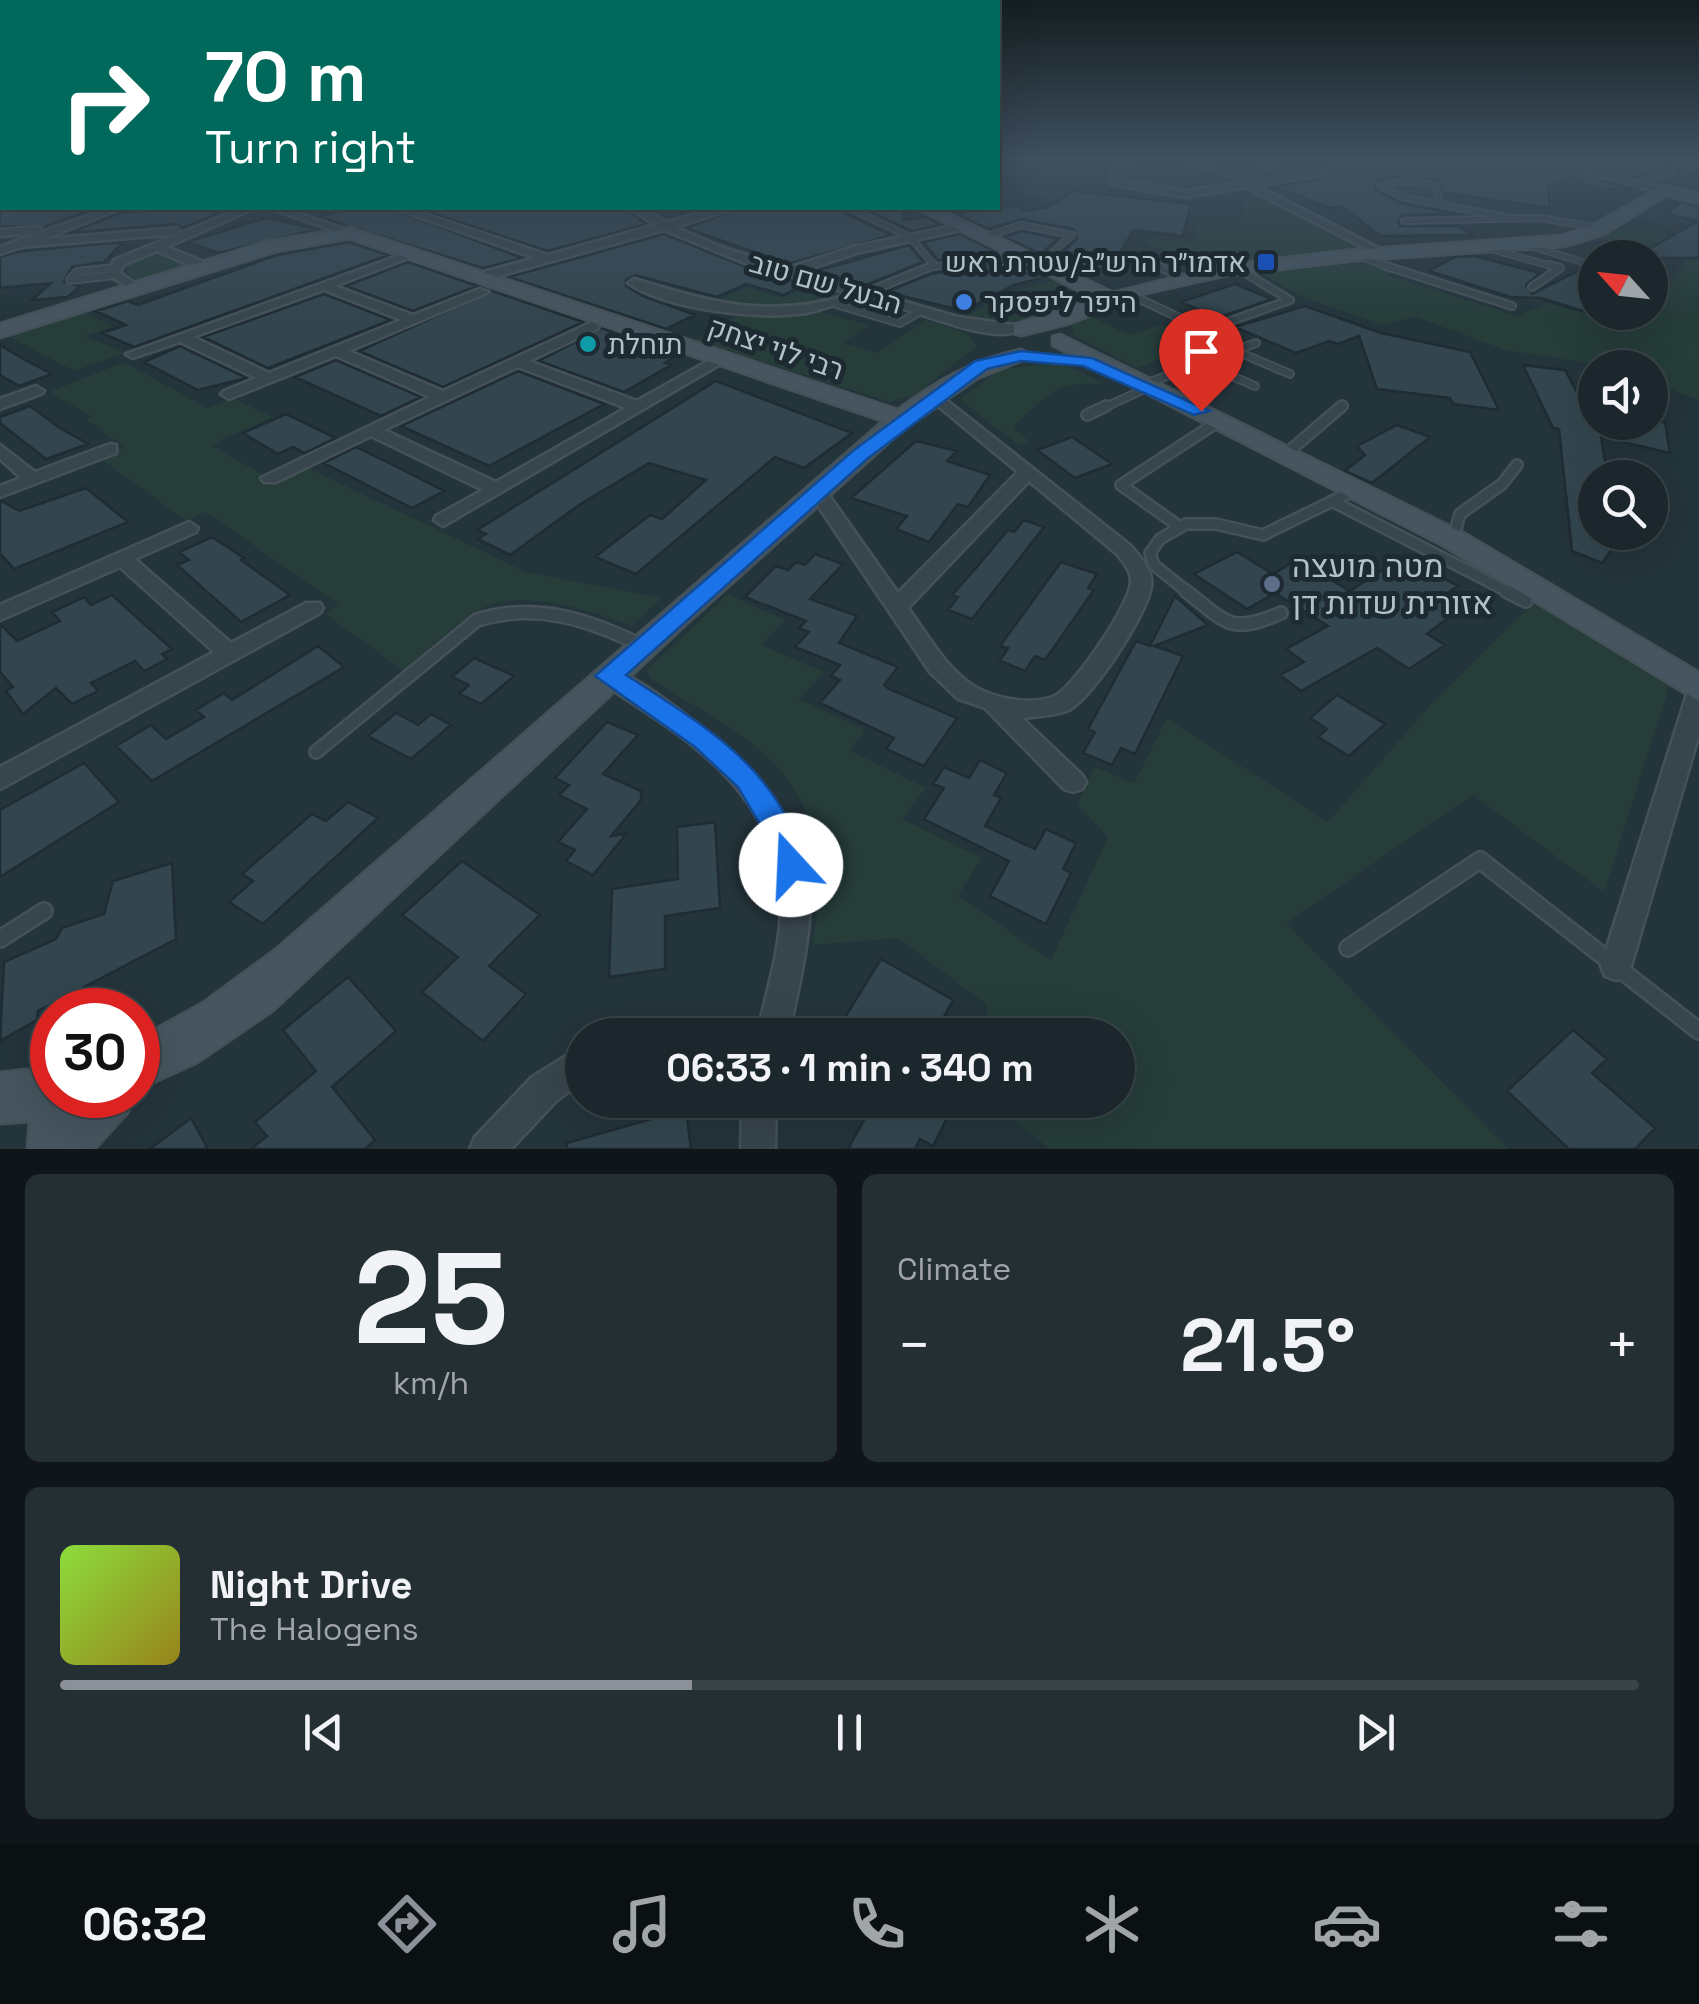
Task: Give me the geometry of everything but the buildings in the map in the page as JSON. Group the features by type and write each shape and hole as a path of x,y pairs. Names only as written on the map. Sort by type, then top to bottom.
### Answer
{"street":[{"path":"0,252 105,213"},
{"path":"133,286 114,272 156,246 239,213"},
{"path":"288,213 350,233"},
{"path":"412,213 546,258"},
{"name":"הבעל שם טוב","path":"641,213 709,247 789,272 966,324 1018,329"},
{"path":"229,394 413,320 546,258 709,213"},
{"path":"933,213 1039,264 1119,296"},
{"path":"1306,213 1380,253"},
{"path":"1060,333 1119,296 1183,278 1356,255 1528,245 1574,238 1600,228 1622,213"},
{"path":"0,232 64,228"},
{"path":"789,272 843,252 962,228"},
{"path":"20,244 198,229"},
{"name":"רבי לוי יצחק","path":"0,331 283,243 350,233 413,254 482,285 722,358 904,420"},
{"path":"156,246 205,267"},
{"path":"133,354 413,254"},
{"path":"634,283 676,297 756,312 810,312 863,294"},
{"path":"324,286 413,320"},
{"name":"הבעל שם טוב","path":"966,324 987,350"},
{"path":"270,478 592,326"},
{"path":"160,1054 234,1009 295,962 642,645 817,492 936,397 987,350 1018,329 1060,333 1100,365 1287,453 1345,495 1453,539 1699,692 1616,966"},
{"path":"1030,356 1058,350 1060,333"},
{"path":"181,337 268,378"},
{"path":"987,350 1100,365"},
{"path":"337,351 442,396"},
{"path":"443,520 722,358"},
{"path":"516,362 638,407"},
{"path":"0,404 36,392"},
{"path":"817,492 938,666 966,693 994,705 1043,708 1077,692 1131,612 1142,584 1138,568 1124,550 936,397"},
{"path":"371,430 496,490"},
{"path":"0,492 110,449"},
{"path":"0,450 33,479"},
{"path":"897,607 1028,472"},
{"path":"3,608 190,528"},
{"path":"122,558 229,653"},
{"path":"0,779 313,608"},
{"path":"608,676 727,758 767,804 781,832 796,904 792,948 777,1018"},
{"path":"994,705 1073,782"},
{"path":"487,1149 544,1089 565,1074"},
{"path":"27,1093 56,1108 56,1149"},
{"path":"56,1149 86,1118"},
{"path":"758,1149 759,1118"}],"lane":[{"path":"860,213 910,237 934,265"},
{"path":"1498,213 1515,218"},
{"path":"1404,222 1515,218 1600,228"},
{"path":"983,237 1020,225 1072,236 1039,264"},
{"path":"1528,245 1578,261"},
{"path":"1483,247 1560,268 1532,287"},
{"path":"863,294 934,265 1017,254"},
{"path":"1356,255 1416,278 1512,306"},
{"path":"1138,257 1183,278"},
{"path":"1119,296 1205,330 1290,300 1237,268"},
{"path":"76,272 114,272 70,280 76,272"},
{"path":"836,304 900,323 921,311"},
{"path":"1086,415 1146,386 1256,343"},
{"path":"1236,350 1290,374"},
{"path":"1202,363 1255,386"},
{"path":"1287,453 1343,404"},
{"path":"1180,527 1121,485 1220,420"},
{"path":"1453,539 1460,514 1502,484 1518,465"},
{"path":"1281,613 1247,628 1230,626 1154,566 1150,553 1154,544 1180,527 1208,520 1263,535 1345,495 1526,602"},
{"path":"316,752 477,620 492,614 509,609 578,617 642,645"},
{"path":"1348,948 1480,860 1699,1031"},
{"path":"0,939 44,911"}],"green space":[{"path":"1243,213 1291,213 1357,248 1205,266 1187,255 1145,245 1151,238 1194,243 1197,222 1241,223"},
{"path":"1627,225 1699,243 1699,400 1668,389 1668,350 1578,350 1578,361 1505,350 1416,317 1381,325 1298,295 1261,273 1371,262 1390,270 1389,276 1517,316 1548,303 1578,312 1578,330 1668,330 1668,296 1685,260 1668,256 1668,240 1603,239"},
{"path":"154,251 191,266 140,281 129,276 125,266"},
{"path":"1055,280 1070,289 1072,297 1035,317 996,321 967,316 1008,293"},
{"path":"811,284 843,293 810,309 869,325 842,343 877,353 926,320 966,333 977,346 916,394 890,402 695,340 750,308 715,301 747,288 783,298"},
{"path":"81,311 113,326 86,336 125,353 74,371 4,334"},
{"path":"1088,315 1128,335 1165,324 1204,342 1137,368 1073,335 1073,325"},
{"path":"124,362 207,408 233,398 273,417 211,445 277,483 308,468 526,572 662,598 631,626 558,604 500,602 464,620 403,670 325,614 339,605 206,512 186,521 100,458 124,447 86,419 91,416 49,392"},
{"path":"1067,366 1106,384 1074,385 1044,399 1013,427 1030,442 1017,444 960,400 1000,369"},
{"path":"728,594 785,620 761,645 825,672 799,699 866,730 849,750 926,788 902,819 982,858 958,896 1051,960 1108,837 1077,804 1095,767 1134,783 1167,718 1328,822 1433,702 1539,598 1659,675 1668,685 1604,892 1473,795 1286,923 1508,1149 1050,1149 1011,1118 1135,1118 1135,1018 986,1018 986,1004 898,938 813,945 820,863 809,818 795,791 756,747 652,680 647,670"}],"place":[{"name":"אדמו״ר הרש״ב/עטרת ראש","path":"1266,262"},
{"name":"היפר ליפסקר","path":"964,302"},
{"name":"תוחלת","path":"588,344"},
{"name":"מטה מועצה אזורית שדות דן","path":"1272,584"}],"route":[{"path":"791,865 781,832 748,779 704,739 608,676 860,454 981,365 1021,356 1086,361 1201,411"}]}
